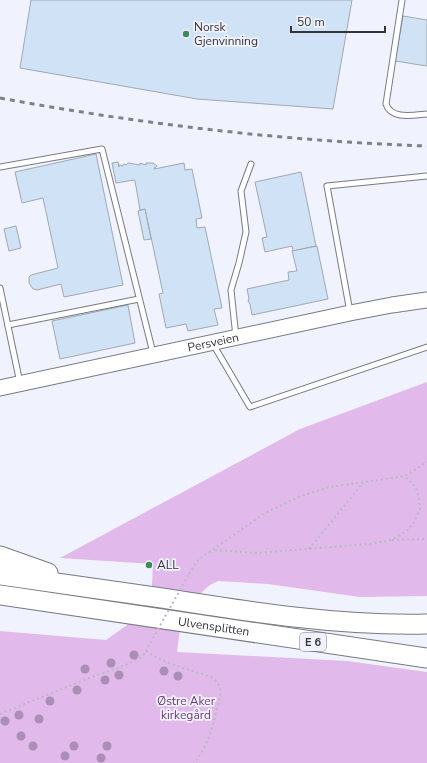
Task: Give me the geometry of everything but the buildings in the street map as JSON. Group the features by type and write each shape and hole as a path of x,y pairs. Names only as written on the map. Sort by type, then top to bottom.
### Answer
{"highway":[{"name":"E 6","path":"0,556 36,570 107,590"},
{"name":"Ulvensplitten","path":"0,575 297,618 367,623 427,624"},
{"name":"Ulvensplitten","path":"0,595 427,658"},
{"name":"E 6","path":"0,604 42,601"}],"main road":[{"name":"Persveien","path":"0,388 350,313 427,300"}],"lane":[{"path":"402,0 386,104 388,110 401,115 427,114"},
{"path":"0,167 102,149 153,356"},
{"path":"236,338 231,290 239,264 246,232 241,191 251,164"},
{"path":"350,313 327,186 427,176"},
{"path":"0,288 20,384"},
{"path":"8,325 139,298"},
{"path":"212,343 250,408 427,347"}],"path":[{"path":"0,714 89,678 126,665 143,656 198,560 265,513 301,496 330,487 405,476 427,462"},
{"path":"391,540 407,532 415,521 420,509 419,497 416,488 405,476"},
{"path":"309,549 364,482"},
{"path":"214,550 257,553 369,544 391,540 427,539"},
{"path":"146,651 155,657 180,668 211,677 220,688 220,696 210,736 194,763"}],"green space":[{"name":"Østre Aker kirkegård","path":"427,382 427,596 360,597 268,584 218,581 210,585 202,592 188,609 180,628 177,652 347,661 427,672 427,763 0,763 0,631 106,640 127,625 142,608 152,585 153,564 60,558 300,429"}],"railway":[{"path":"0,98 106,116 212,130 319,140 427,146"}],"place":[{"name":"Norsk Gjenvinning","path":"186,34"},
{"name":"ALL","path":"149,565"}]}
